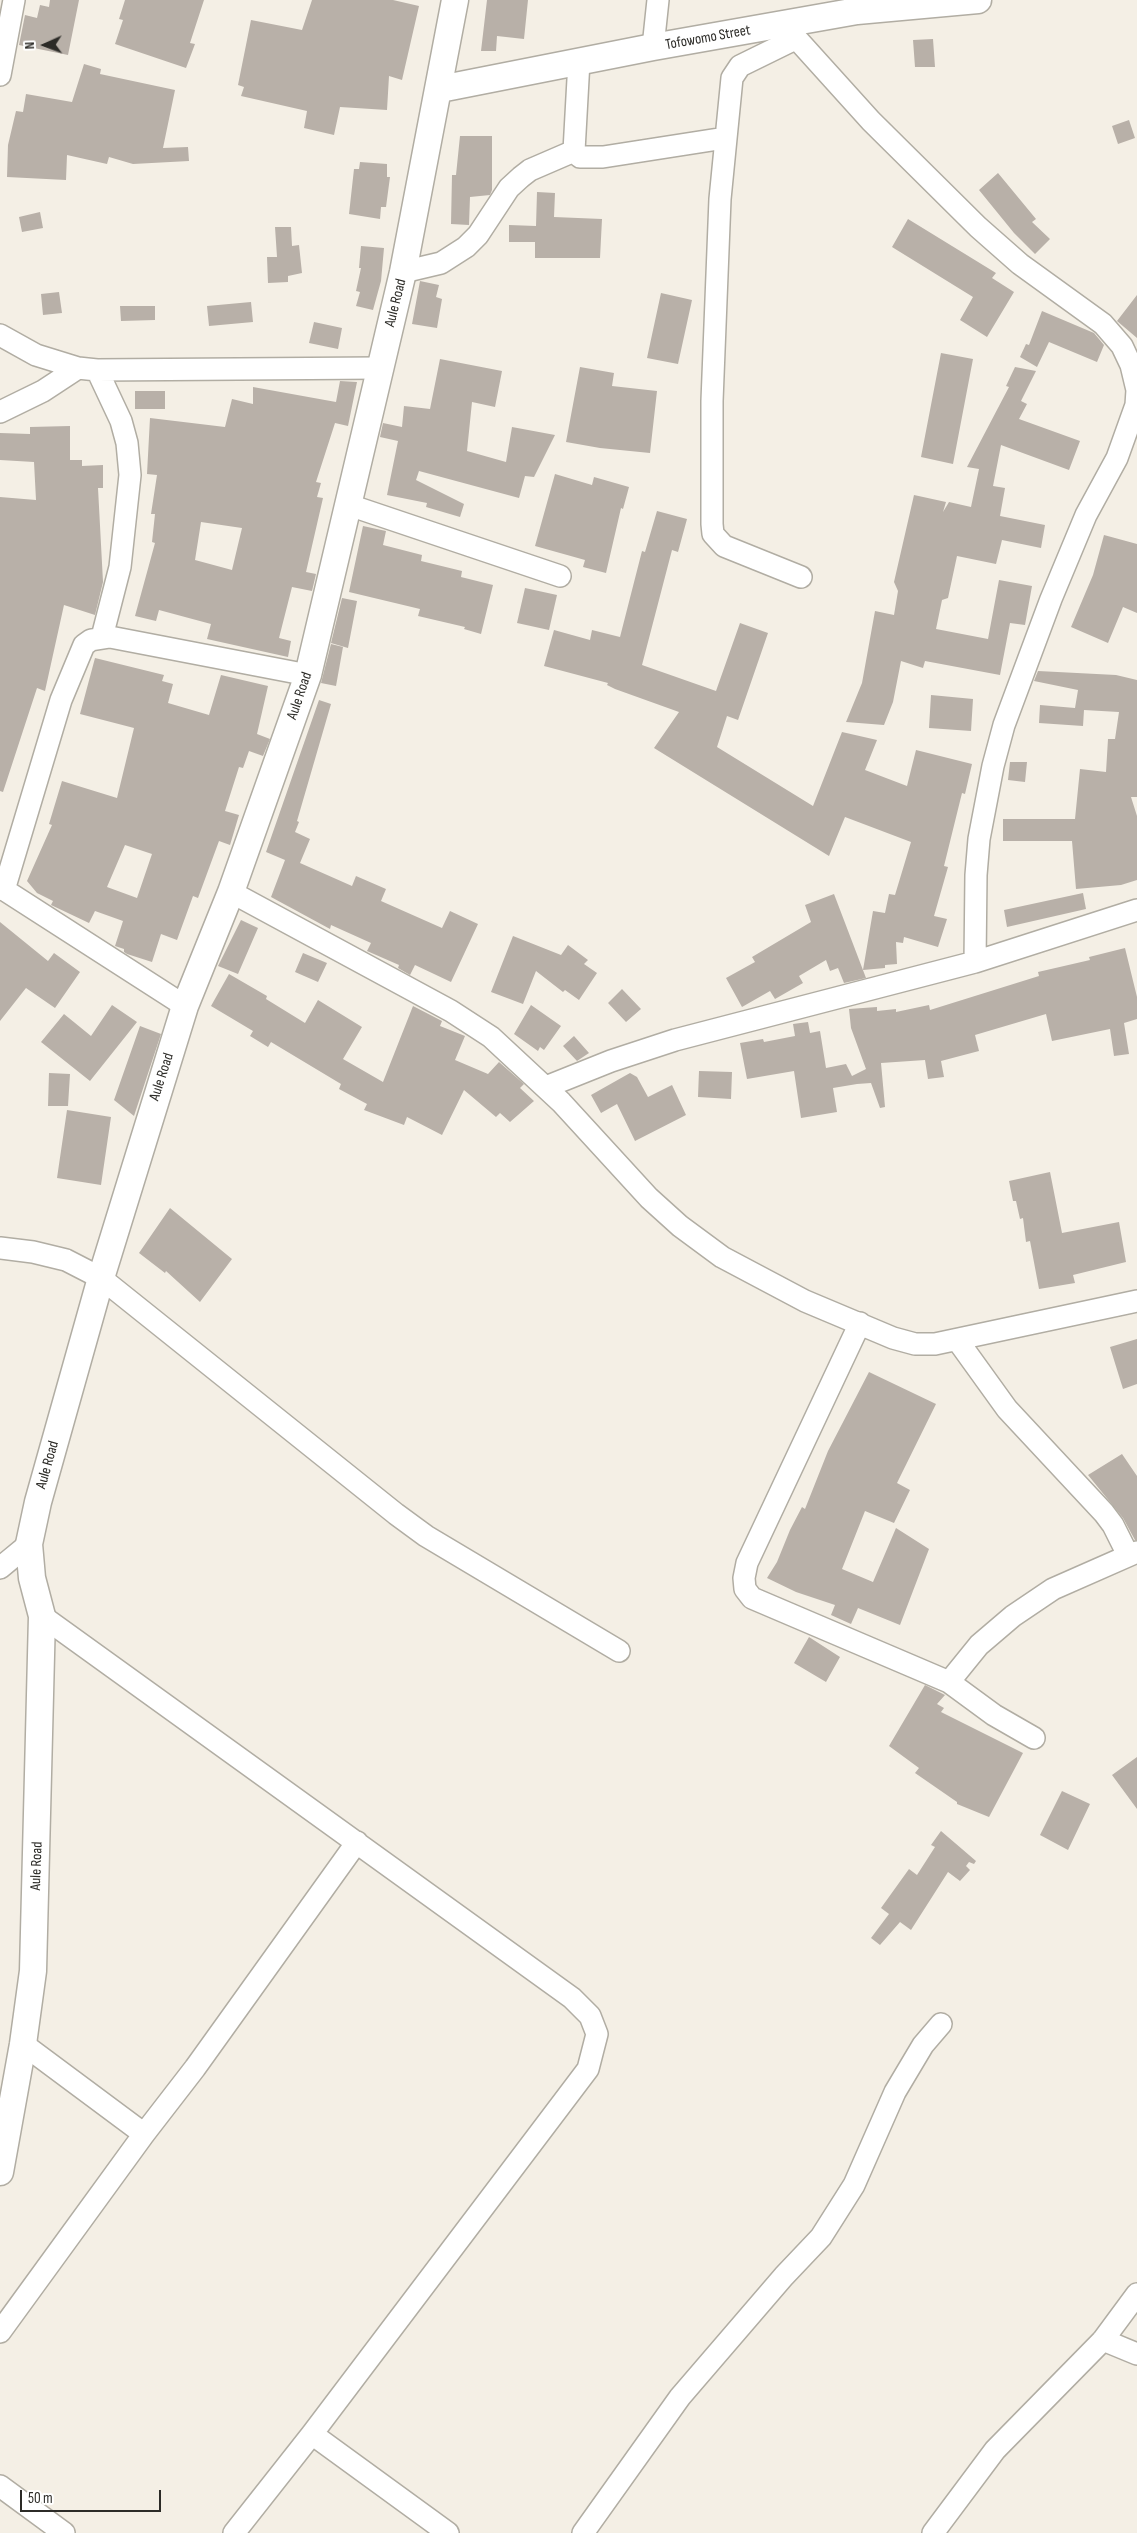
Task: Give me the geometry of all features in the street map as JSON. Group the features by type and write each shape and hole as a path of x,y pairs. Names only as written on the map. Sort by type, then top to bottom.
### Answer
{"street":[{"path":"0,75 14,0"},
{"name":"Aule Road","path":"0,2172 23,2044 33,1971 42,1616 32,1578 29,1544 38,1502 101,1278 185,1006 231,892 308,675 403,272 440,89 455,0"},
{"path":"653,47 658,0"},
{"name":"Tofowomo Street","path":"440,89 653,47 790,32 857,10 978,0"},
{"path":"801,577 724,546 714,534 712,391 720,199 732,78 740,66 790,32 872,122 978,227 1020,264 1103,324 1122,346 1131,365 1137,390 1136,405 1117,458 1083,524 1051,599 1004,726 993,766 979,839 976,875 975,962"},
{"path":"579,61 574,151 580,157 603,157 725,138"},
{"path":"403,272 441,263 466,247 478,235 509,188 521,177 530,170 574,151"},
{"path":"0,335 36,355 88,369 380,368"},
{"path":"0,412 88,369"},
{"path":"88,369 121,421 127,443 130,475 120,567 102,637"},
{"path":"349,505 560,576"},
{"path":"185,1006 2,888 72,670 84,645 91,640 110,637 308,675"},
{"path":"231,892 451,1012 491,1037 546,1087 649,1198 680,1226 722,1258 806,1302 893,1338 915,1344 935,1344 958,1341 1137,1301"},
{"path":"546,1087 611,1061 675,1040 975,962 1137,910"},
{"path":"0,1248 34,1252 66,1260 101,1278 426,1536 619,1651"},
{"path":"860,1323 747,1563 744,1578 745,1589 752,1598 948,1682 994,1715 1034,1738"},
{"path":"948,1682 979,1645 1013,1616 1053,1589 1132,1554 1104,1513 1007,1409 958,1341"},
{"path":"0,1568 29,1544"},
{"path":"42,1616 572,1998 590,2016 597,2034 588,2069 312,2434 234,2533"},
{"path":"0,2332 144,2134 196,2068 357,1842"},
{"path":"583,2533 680,2398 784,2276 821,2237 854,2185 895,2092 923,2045 941,2024"},
{"path":"23,2044 144,2134"},
{"path":"933,2533 994,2450 1103,2340 1137,2294"},
{"path":"1103,2340 1137,2354"},
{"path":"312,2434 448,2533"},
{"path":"0,2486 64,2533"}],"building":[{"path":"50,0 79,0 68,55 19,45 25,15 37,18 40,5 49,7"},
{"path":"125,0 204,0 190,43 195,44 186,68 115,44 123,20 119,19"},
{"path":"312,0 393,0 419,6 402,80 389,76 387,110 340,107 334,135 304,128 307,111 241,96 244,87 238,85 251,20 302,30"},
{"path":"487,0 528,0 524,39 497,36 496,51 481,51"},
{"path":"933,39 935,67 915,67 913,40"},
{"path":"84,64 101,69 100,74 175,90 163,148 188,147 189,161 133,164 109,157 107,164 67,155 66,180 7,177 8,145 16,111 23,112 26,94 72,102"},
{"path":"1129,120 1135,138 1118,144 1112,126"},
{"path":"460,136 492,136 492,190 490,195 470,197 469,225 451,224 452,175 456,175"},
{"path":"360,162 387,164 387,177 390,177 386,207 381,207 380,219 349,214 354,169 359,169"},
{"path":"998,173 1036,219 1032,222 1050,239 1035,254 1014,233 979,190"},
{"path":"537,192 555,193 554,217 602,219 600,258 535,258 535,242 509,242 509,225 536,226"},
{"path":"40,212 43,228 22,232 19,217"},
{"path":"908,219 996,273 992,278 1014,292 987,337 960,320 973,297 892,247"},
{"path":"275,227 291,227 292,246 299,245 302,273 288,276 288,282 268,283 267,257 277,257"},
{"path":"361,246 384,248 381,281 373,310 356,306 360,292 356,291 361,268 359,268"},
{"path":"420,281 439,285 436,297 442,299 437,328 412,324"},
{"path":"59,292 62,313 43,315 41,294"},
{"path":"661,293 692,300 678,364 647,358"},
{"path":"1137,295 1137,338 1117,321"},
{"path":"251,302 253,322 209,326 207,306"},
{"path":"120,306 155,306 155,320 121,321"},
{"path":"1042,311 1094,333 1104,345 1097,362 1049,342 1037,367 1020,357 1026,344 1029,345"},
{"path":"314,322 342,328 338,349 309,343"},
{"path":"941,353 973,359 953,464 921,457"},
{"path":"440,359 502,371 495,407 472,402 467,451 506,462 512,427 555,435 534,477 525,476 519,498 419,471 416,480 464,504 460,517 426,507 427,503 387,495 398,441 380,437 383,423 402,427 404,406 430,409"},
{"path":"580,367 614,373 612,386 657,391 650,453 600,448 566,442"},
{"path":"1015,367 1036,371 1021,401 1027,404 1019,419 1080,441 1069,470 1001,445 993,486 1005,488 1000,516 1045,525 1041,548 1002,540 996,564 957,556 948,598 942,600 936,629 988,639 999,580 1032,586 1025,625 1010,623 1000,675 925,661 923,668 901,661 893,702 884,725 846,722 862,683 875,611 894,615 898,591 894,582 914,495 946,502 943,512 949,502 971,507 979,469 967,467 1009,387 1006,386"},
{"path":"340,381 357,382 348,426 335,423 316,482 321,483 317,497 323,498 306,572 316,574 312,591 292,587 279,638 291,641 288,657 207,639 211,624 159,610 156,621 135,616 155,543 152,542 155,514 151,514 157,475 147,474 150,418 225,427 232,399 253,404 253,387 336,402","holes":["201,522 242,528 232,570 195,560"]},
{"path":"135,391 165,391 165,409 135,409"},
{"path":"70,426 70,460 82,460 82,466 103,465 103,488 98,488 103,582 95,615 64,605 45,691 37,688 3,792 0,791 0,497 36,500 34,462 0,460 0,433 30,434 30,427"},
{"path":"555,474 592,485 594,477 629,487 623,509 621,508 606,573 583,567 585,560 535,546"},
{"path":"657,511 687,519 678,552 672,550 642,665 716,691 740,623 768,633 738,720 727,716 717,747 813,806 842,732 877,740 865,770 907,786 916,750 972,764 965,794 962,793 944,866 948,867 934,916 947,919 938,947 904,937 903,943 896,942 897,964 885,965 885,968 863,970 873,911 885,913 889,894 895,895 911,842 845,817 829,856 654,748 679,712 615,689 607,685 608,683 544,666 554,630 590,640 592,630 620,637 642,551 645,552"},
{"path":"363,526 386,531 383,545 422,555 421,561 462,571 461,577 493,585 481,634 464,629 465,627 418,616 420,609 349,592"},
{"path":"1104,535 1137,544 1137,613 1123,607 1108,643 1071,627 1093,575"},
{"path":"525,588 557,595 549,630 517,623"},
{"path":"342,598 357,601 348,648 331,643"},
{"path":"331,644 343,647 336,686 321,683"},
{"path":"95,658 164,675 162,681 173,684 168,703 209,715 221,675 268,686 257,734 270,739 263,756 249,751 243,768 239,767 225,811 239,815 230,845 219,841 198,898 193,896 177,940 161,934 152,962 127,954 124,952 124,949 115,946 123,921 95,911 89,923 51,905 53,901 37,893 27,881 52,825 49,824 62,781 117,798 134,728 80,714","holes":["125,845 152,854 137,898 107,887"]},
{"path":"1038,671 1116,675 1137,680 1137,797 1131,797 1137,816 1137,880 1121,885 1076,889 1072,841 1003,841 1003,819 1075,819 1080,769 1106,772 1108,739 1115,739 1119,712 1084,710 1083,726 1039,723 1040,705 1075,708 1078,690 1034,681"},
{"path":"931,695 973,699 971,731 929,728"},
{"path":"319,700 331,704 297,821 299,822 295,832 310,839 300,863 352,886 356,876 386,889 381,901 442,928 450,911 478,924 451,982 415,965 410,975 398,968 399,965 367,951 371,943 331,925 330,929 271,897 285,860 266,852"},
{"path":"1010,762 1027,762 1025,782 1008,780"},
{"path":"1083,893 1086,909 1007,927 1004,910"},
{"path":"834,894 866,978 844,983 838,968 830,971 826,960 799,976 803,983 775,999 770,991 742,1007 726,978 755,962 752,957 811,922 805,905"},
{"path":"241,920 258,928 238,974 218,966"},
{"path":"0,922 48,961 54,953 80,972 55,1008 26,988 0,1021"},
{"path":"513,936 561,955 568,945 588,960 584,964 597,973 579,1000 565,990 563,992 536,971 523,1004 491,992"},
{"path":"1125,948 1137,997 1137,1019 1124,1023 1129,1054 1114,1056 1110,1029 1052,1041 1046,1014 975,1035 979,1051 941,1061 944,1077 928,1079 925,1060 881,1063 885,1107 880,1108 871,1083 857,1084 833,1088 837,1112 801,1118 794,1071 747,1079 740,1043 763,1039 764,1042 795,1036 793,1024 808,1022 810,1033 820,1031 826,1068 846,1064 852,1076 866,1069 851,1028 849,1009 877,1007 877,1011 896,1009 896,1012 929,1005 930,1010 1039,976 1038,972 1090,960 1089,957"},
{"path":"303,953 327,963 318,982 295,972"},
{"path":"229,974 267,996 266,999 305,1023 318,1000 362,1027 343,1059 383,1082 413,1006 442,1021 440,1026 465,1036 455,1060 488,1074 499,1062 524,1084 520,1088 534,1101 510,1122 500,1113 496,1117 464,1090 442,1135 407,1117 404,1125 364,1110 367,1104 339,1089 341,1084 271,1042 268,1047 250,1036 253,1031 211,1006"},
{"path":"622,989 641,1009 626,1022 608,1003"},
{"path":"112,1005 137,1022 90,1081 41,1042 64,1014 91,1036"},
{"path":"531,1005 561,1026 544,1050 540,1047 538,1051 514,1034"},
{"path":"140,1026 161,1034 134,1116 114,1100"},
{"path":"574,1036 589,1053 577,1061 563,1046"},
{"path":"699,1071 732,1072 731,1099 698,1097"},
{"path":"49,1073 70,1074 68,1106 48,1106"},
{"path":"630,1073 637,1077 648,1097 672,1085 686,1115 635,1141 617,1104 601,1113 591,1095"},
{"path":"67,1110 111,1117 101,1185 57,1178"},
{"path":"1050,1172 1062,1233 1119,1222 1126,1262 1073,1275 1075,1283 1039,1289 1030,1241 1026,1242 1023,1218 1020,1219 1016,1201 1013,1201 1009,1181"},
{"path":"170,1208 232,1259 200,1302 166,1271 165,1273 139,1253"},
{"path":"1137,1339 1137,1384 1123,1389 1110,1347"},
{"path":"869,1372 936,1404 897,1483 910,1490 894,1523 865,1511 842,1569 873,1582 896,1528 929,1549 900,1625 858,1608 851,1624 831,1615 835,1605 796,1592 767,1578 777,1562 802,1507 805,1509 828,1451"},
{"path":"1122,1454 1137,1476 1137,1540 1135,1540 1123,1518 1088,1475"},
{"path":"809,1637 840,1657 826,1682 794,1663"},
{"path":"925,1685 945,1695 937,1704 944,1708 941,1712 1023,1753 989,1817 957,1804 957,1802 915,1773 919,1768 889,1746"},
{"path":"1137,1757 1137,1809 1112,1775"},
{"path":"1062,1791 1090,1804 1068,1850 1040,1835"},
{"path":"941,1831 976,1861 974,1864 969,1862 966,1866 970,1870 960,1881 948,1872 911,1930 900,1922 880,1945 871,1938 889,1914 881,1908 909,1869 917,1875 935,1847 931,1845"}]}
